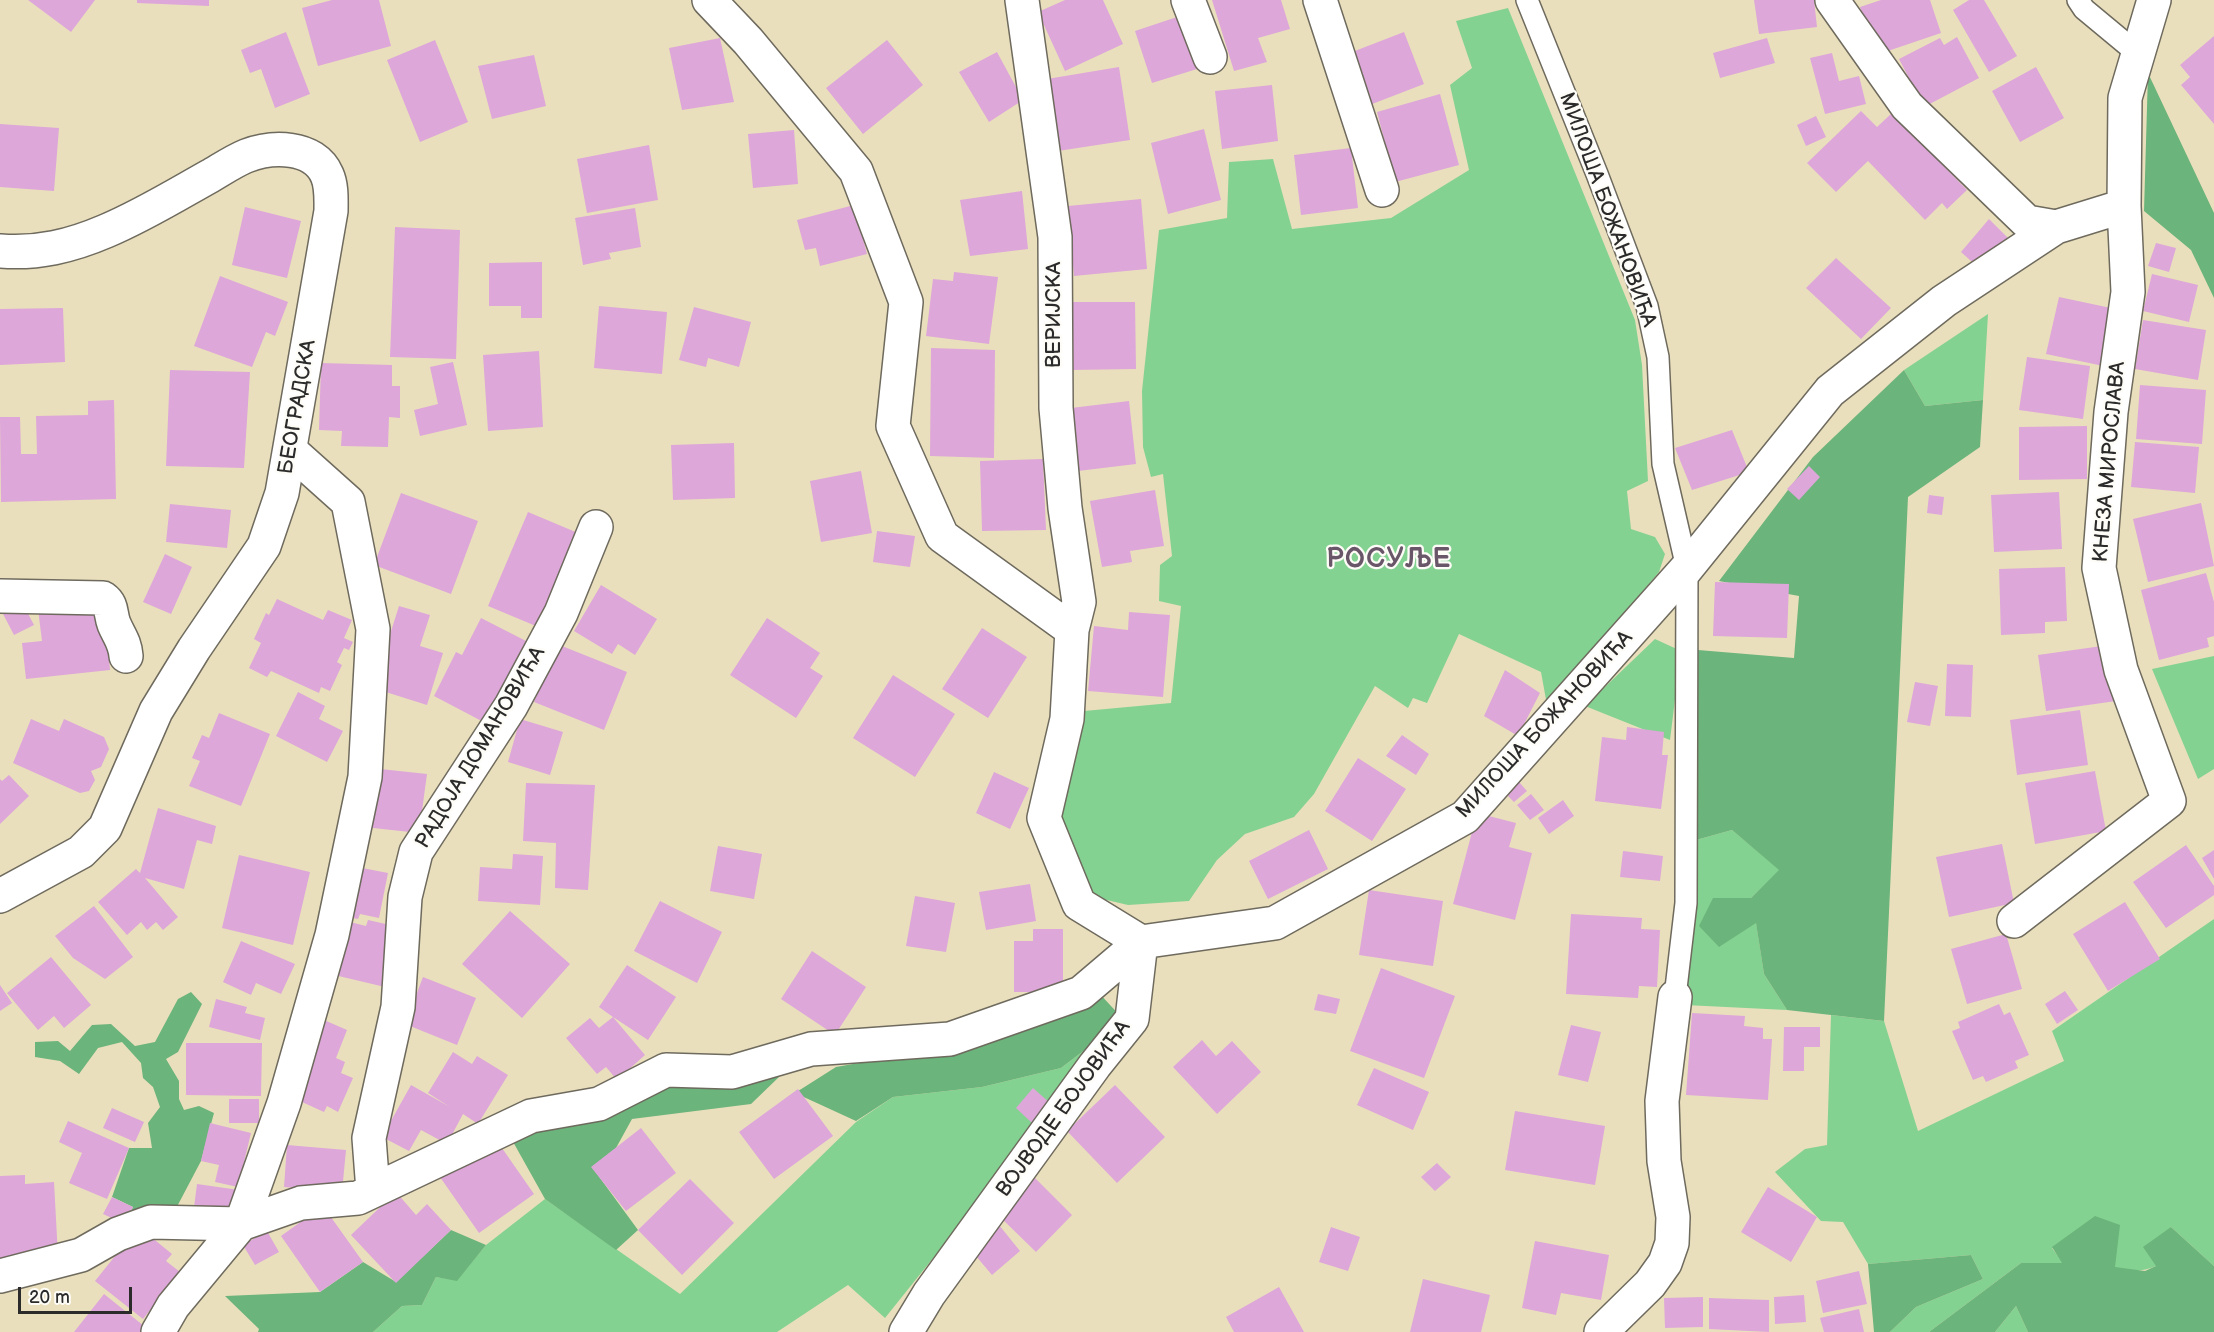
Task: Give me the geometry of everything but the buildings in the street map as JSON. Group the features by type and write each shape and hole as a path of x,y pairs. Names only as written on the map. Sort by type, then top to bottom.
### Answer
{"street":[{"path":"0,1276 81,1255 118,1234 151,1222 241,1224 301,1203 358,1198 531,1116 599,1104 666,1070 732,1072 811,1049 950,1039 1081,993 1141,942 1079,904 1044,818 1067,719 1072,630 942,536 893,426 906,302 856,171 748,41 709,0"},
{"name":"ВЕРИЈСКА","path":"1022,0 1055,237 1056,408 1065,508 1079,602 1072,630"},
{"path":"1188,0 1210,57"},
{"path":"1320,0 1382,190"},
{"path":"1832,0 1907,106 2026,222 2056,227"},
{"path":"2124,206 2124,98 2154,0"},
{"name":"БЕОГРАДСКА","path":"0,251 42,251 79,242 141,214 246,156 270,151 294,151 313,159 327,175 332,211 291,451 276,515 264,546 194,649 156,711 105,828 81,852 0,896"},
{"name":"МИЛОША БОЖАНОВИЋА","path":"1141,942 1275,922 1465,817 1687,568 1830,391 1944,302 2056,227 2124,206"},
{"name":"КНЕЗА МИРОСЛАВА","path":"2014,921 2169,801 2121,670 2099,568 2111,412 2128,292 2124,206"},
{"path":"158,1332 173,1306 241,1224 284,1103 332,935 366,766 373,629 348,502 291,451"},
{"name":"РАДОЈА ДОМАНОВИЋА","path":"373,1191 369,1137 398,1007 405,897 416,852 511,706 561,613 596,527"},
{"path":"0,596 103,598 111,606 114,623 125,642 126,656"},
{"name":"ВОЈВОДЕ БОЈОВИЋА","path":"906,1332 929,1294 1095,1065 1132,1019 1141,942"},
{"path":"1601,1332 1650,1284 1665,1263 1671,1243 1673,1217 1664,1161 1662,1101 1675,998"}],"lane":[{"name":"МИЛОША БОЖАНОВИЋА","path":"1527,0 1647,306 1658,357 1663,464 1687,568 1686,903 1675,998"},
{"path":"2078,0 2084,9 2137,53"}],"green space":[{"path":"1508,8 1635,320 1642,365 1648,481 1627,491 1631,529 1655,537 1665,554 1659,572 1547,705 1541,672 1459,634 1427,703 1413,698 1408,708 1375,686 1314,794 1294,817 1245,834 1217,860 1189,901 1128,905 1094,897 1058,819 1084,711 1171,703 1181,606 1159,601 1160,565 1172,556 1163,474 1151,477 1143,447 1142,391 1159,230 1227,218 1229,162 1273,159 1292,229 1391,218 1469,170 1450,85 1472,68 1456,21"},
{"path":"2148,73 2214,213 2214,298 2191,250 2144,211"},
{"path":"1988,314 1983,400 1925,406 1904,370"},
{"path":"1904,370 1925,406 1983,400 1980,447 1908,497 1884,1021 1787,1010 1764,974 1756,923 1719,947 1699,926 1713,898 1751,898 1779,870 1732,830 1696,840 1698,650 1794,658 1799,596 1719,581 1813,457"},
{"path":"1655,639 1681,651 1670,740 1585,706"},
{"path":"2214,656 2214,769 2198,779 2152,669"},
{"path":"1732,830 1780,870 1751,898 1713,898 1756,922 1764,974 1787,1010 1685,1005 1696,840"},
{"path":"2214,919 2214,1266 2171,1227 2156,1266 2144,1270 2104,1266 2052,1248 2063,1263 2021,1263 1929,1332 1890,1332 1916,1307 1983,1279 1971,1255 1868,1264 1843,1222 1821,1221 1775,1172 1805,1149 1827,1145 1831,1015 1884,1021 1918,1131 2064,1061 2052,1031"},
{"path":"191,992 202,1004 178,1052 166,1059 179,1081 179,1099 184,1110 199,1106 214,1113 201,1161 171,1218 125,1224 133,1207 112,1197 129,1148 152,1148 148,1123 160,1107 153,1087 143,1078 141,1063 122,1042 98,1048 79,1074 60,1061 35,1057 35,1042 58,1041 70,1051 92,1025 111,1024 135,1046 155,1042 178,999"},
{"path":"1098,992 1124,1020 1061,1068 982,1087 893,1097 856,1121 795,1093 836,1067 955,1046"},
{"path":"1124,1020 885,1318 848,1285 777,1332 373,1332 402,1306 422,1305 436,1277 457,1280 486,1245 545,1199 680,1294 856,1122 893,1097 982,1087 1061,1068"},
{"path":"779,1077 751,1104 632,1119 616,1148 592,1167 638,1230 616,1250 545,1199 512,1140 668,1082"},
{"path":"2095,1216 2120,1225 2115,1267 2145,1271 2156,1266 2143,1247 2171,1227 2214,1266 2214,1332 2028,1332 2016,1306 1995,1332 1929,1332 2021,1263 2062,1263 2052,1247"},
{"path":"451,1230 486,1245 457,1281 436,1277 422,1305 402,1306 373,1332 258,1332 259,1329 225,1296 320,1292 363,1262 396,1282"},
{"path":"1971,1255 1983,1279 1916,1307 1890,1332 1874,1332 1868,1264"},
{"path":"2016,1306 2028,1332 1995,1332"}],"district":[{"name":"РОСУЉЕ","path":"1389,560"}]}
